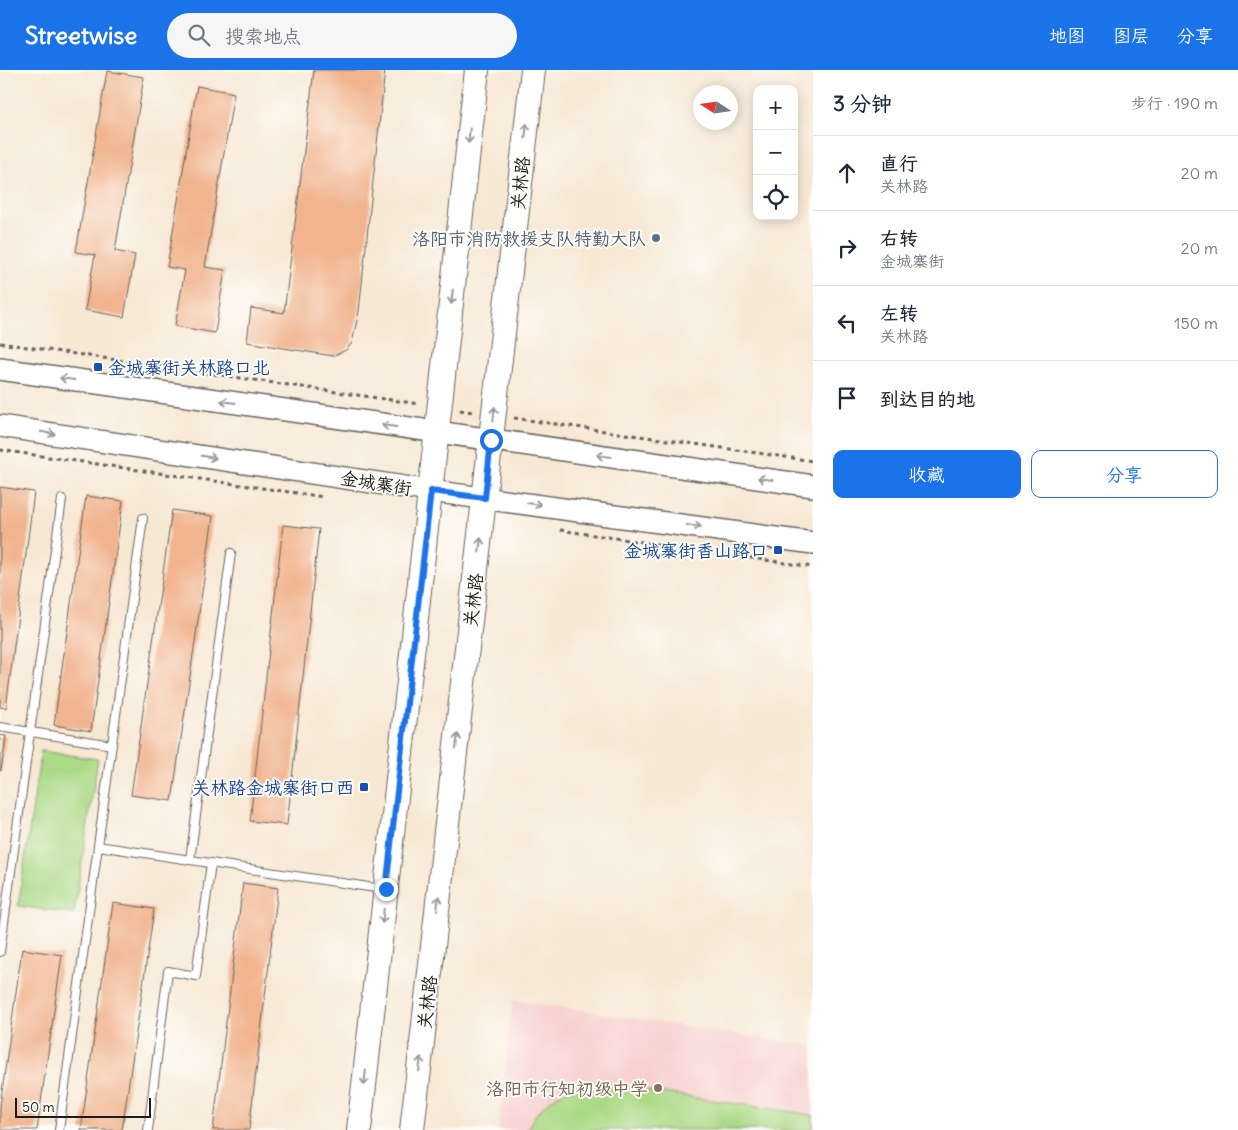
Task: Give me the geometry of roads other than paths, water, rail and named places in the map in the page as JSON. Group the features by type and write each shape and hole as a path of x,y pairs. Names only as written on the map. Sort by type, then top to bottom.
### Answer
{"main road":[{"path":"359,1130 476,70"},
{"name":"关林路","path":"412,1130 533,70"},
{"path":"0,369 813,486"},
{"name":"金城寨街","path":"0,426 431,491 813,543"}],"lane":[{"path":"0,952 62,499"},
{"path":"59,1130 143,518"},
{"path":"190,860 231,553"},
{"path":"0,727 112,745"},
{"path":"98,846 386,889"},
{"path":"148,1130 168,971 196,976 212,863"}],"place":[{"name":"洛阳市消防救援支队特勤大队","path":"656,238"},
{"name":"金城寨街关林路口北","path":"98,367"},
{"name":"金城寨街香山路口","path":"778,550"},
{"name":"关林路金城寨街口西","path":"364,787"},
{"name":"洛阳市行知初级中学","path":"658,1088"}]}
